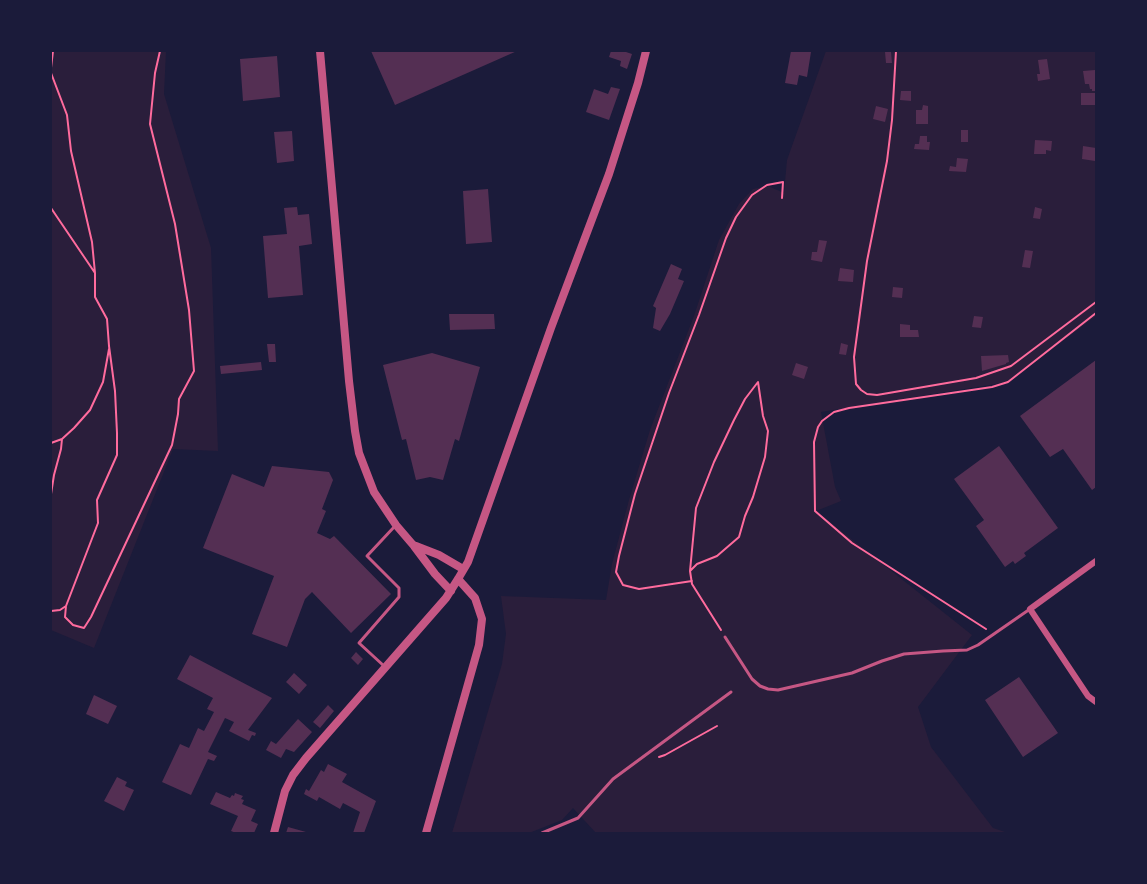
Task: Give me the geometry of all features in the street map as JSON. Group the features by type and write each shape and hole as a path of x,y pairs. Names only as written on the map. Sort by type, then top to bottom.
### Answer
{"street":[{"path":"321,51 355,431 359,453 374,492 396,525 451,591"},
{"path":"274,833 285,791 293,775 441,604 468,561 609,174 646,51"},
{"path":"414,546 439,555 464,569"},
{"path":"1096,561 1030,609 1088,696 1096,702"},
{"path":"426,833 479,645 482,619 475,598 458,579"}],"lane":[{"path":"386,667 358,643 399,597 399,588 367,555 396,525"},
{"path":"725,638 752,679 760,686 778,690 852,673 904,654 967,650 978,645 1030,609"},
{"path":"542,833 578,818 613,779 731,692"}],"path":[{"path":"51,68 53,51"},
{"path":"51,73 67,115 71,151 92,242 95,297 107,319 115,390 117,455 97,500 98,524 66,606 65,617 73,625 84,628 172,445 179,399 194,371 189,310 175,224 150,124 155,73 160,51"},
{"path":"896,51 887,161 867,261 854,357 856,384 867,394 877,395 976,378 1011,366 1096,302"},
{"path":"692,581 639,589 623,585 616,572 618,556 638,483 726,238 736,217 752,195 767,185 783,182 782,198"},
{"path":"51,208 95,273"},
{"path":"994,634 852,543 815,511 814,442 818,427 834,412 849,408 992,387 1008,382 1096,314"},
{"path":"51,443 62,439 90,410 103,382 109,346"},
{"path":"690,570 697,564 717,556 739,537 765,457 768,431 763,416 759,382 734,420 696,508 690,570 692,584 725,638"},
{"path":"51,495 62,439"},
{"path":"51,611 60,610 66,606"},
{"path":"655,758 665,755 717,726"}],"shaded area":[{"path":"51,51 166,51 164,94 211,248 218,451 173,449 94,648 51,630"},
{"path":"826,51 1096,51 1096,316 1008,382 821,412 835,487 841,501 816,511 972,635 918,707 931,747 993,828 1008,833 596,833 573,808 562,820 529,833 452,833 502,664 506,634 501,596 606,600 612,564 650,430 694,316 719,240 739,204 753,189 768,186 784,193 787,160"}],"building":[{"path":"371,51 517,51 395,105"},
{"path":"611,51 632,54 627,69 620,66 621,61 609,57"},
{"path":"791,51 811,52 807,77 799,75 797,85 785,83"},
{"path":"885,52 891,52 892,63 886,63"},
{"path":"277,56 280,97 243,101 240,59"},
{"path":"1047,59 1050,79 1038,81 1037,74 1040,74 1038,60"},
{"path":"1095,70 1096,91 1092,91 1089,84 1085,84 1083,71"},
{"path":"611,87 620,89 609,120 586,112 594,89 608,94"},
{"path":"901,91 911,91 911,101 900,100"},
{"path":"1081,93 1096,93 1096,105 1081,105"},
{"path":"923,105 928,106 928,124 916,124 916,110 922,110"},
{"path":"876,106 888,109 885,122 873,119"},
{"path":"961,130 968,130 968,142 961,142"},
{"path":"292,131 294,161 277,163 274,132"},
{"path":"920,136 927,136 927,142 930,142 929,150 914,149 915,144 919,144"},
{"path":"1035,140 1052,141 1051,151 1046,150 1046,154 1034,154"},
{"path":"1083,146 1096,148 1095,161 1082,159"},
{"path":"957,158 968,159 966,172 949,171 950,166 956,167"},
{"path":"488,189 492,242 466,244 463,191"},
{"path":"297,207 298,215 309,214 312,244 299,246 303,295 268,298 263,236 287,234 284,208"},
{"path":"1035,207 1042,209 1040,219 1033,218"},
{"path":"819,240 827,241 822,262 811,260 812,252 817,252"},
{"path":"1025,250 1033,251 1030,268 1022,267"},
{"path":"671,264 682,269 678,279 684,281 660,331 653,328 656,308 653,306"},
{"path":"840,268 854,270 853,282 838,281"},
{"path":"893,287 903,288 902,298 892,297"},
{"path":"449,314 494,314 495,329 450,330"},
{"path":"974,316 983,317 981,328 972,327"},
{"path":"900,324 910,325 910,330 918,330 919,337 900,337"},
{"path":"841,343 848,345 846,355 839,354"},
{"path":"267,344 275,344 276,362 269,362"},
{"path":"432,353 480,367 459,441 455,439 443,480 430,477 416,480 406,439 402,440 383,365"},
{"path":"1008,355 1009,362 1006,364 982,371 981,356"},
{"path":"1096,360 1096,487 1092,490 1063,449 1050,457 1020,416"},
{"path":"261,362 262,370 221,374 220,366"},
{"path":"796,363 808,367 804,379 792,375"},
{"path":"999,446 1058,528 1024,553 1026,556 1015,564 1013,561 1005,567 976,526 984,520 954,479"},
{"path":"272,466 329,472 333,480 322,509 326,511 317,533 330,539 334,536 391,594 351,633 312,592 305,599 287,647 252,634 274,576 203,548 232,474 264,487"},
{"path":"356,652 363,659 358,665 351,658"},
{"path":"190,655 272,698 248,730 256,733 249,741 229,731 234,722 225,718 208,752 217,756 214,761 208,759 191,795 162,782 180,744 189,748 198,728 204,731 214,712 207,709 213,698 177,679"},
{"path":"294,673 307,685 299,694 286,682"},
{"path":"1019,677 1058,733 1023,757 985,700"},
{"path":"94,695 117,706 108,724 86,714"},
{"path":"328,705 334,711 320,728 313,722"},
{"path":"298,719 312,732 294,752 286,749 281,758 266,750 271,741 276,744"},
{"path":"328,764 347,774 342,782 376,801 364,833 353,833 360,812 343,803 340,809 319,797 317,801 304,794 306,789 309,791 321,770 324,772"},
{"path":"117,777 127,782 125,786 134,790 124,811 104,801"},
{"path":"216,792 230,798 235,793 243,796 242,804 256,810 251,821 258,824 254,833 231,831 238,816 210,804"},
{"path":"288,827 306,832 306,833 286,833"}]}
